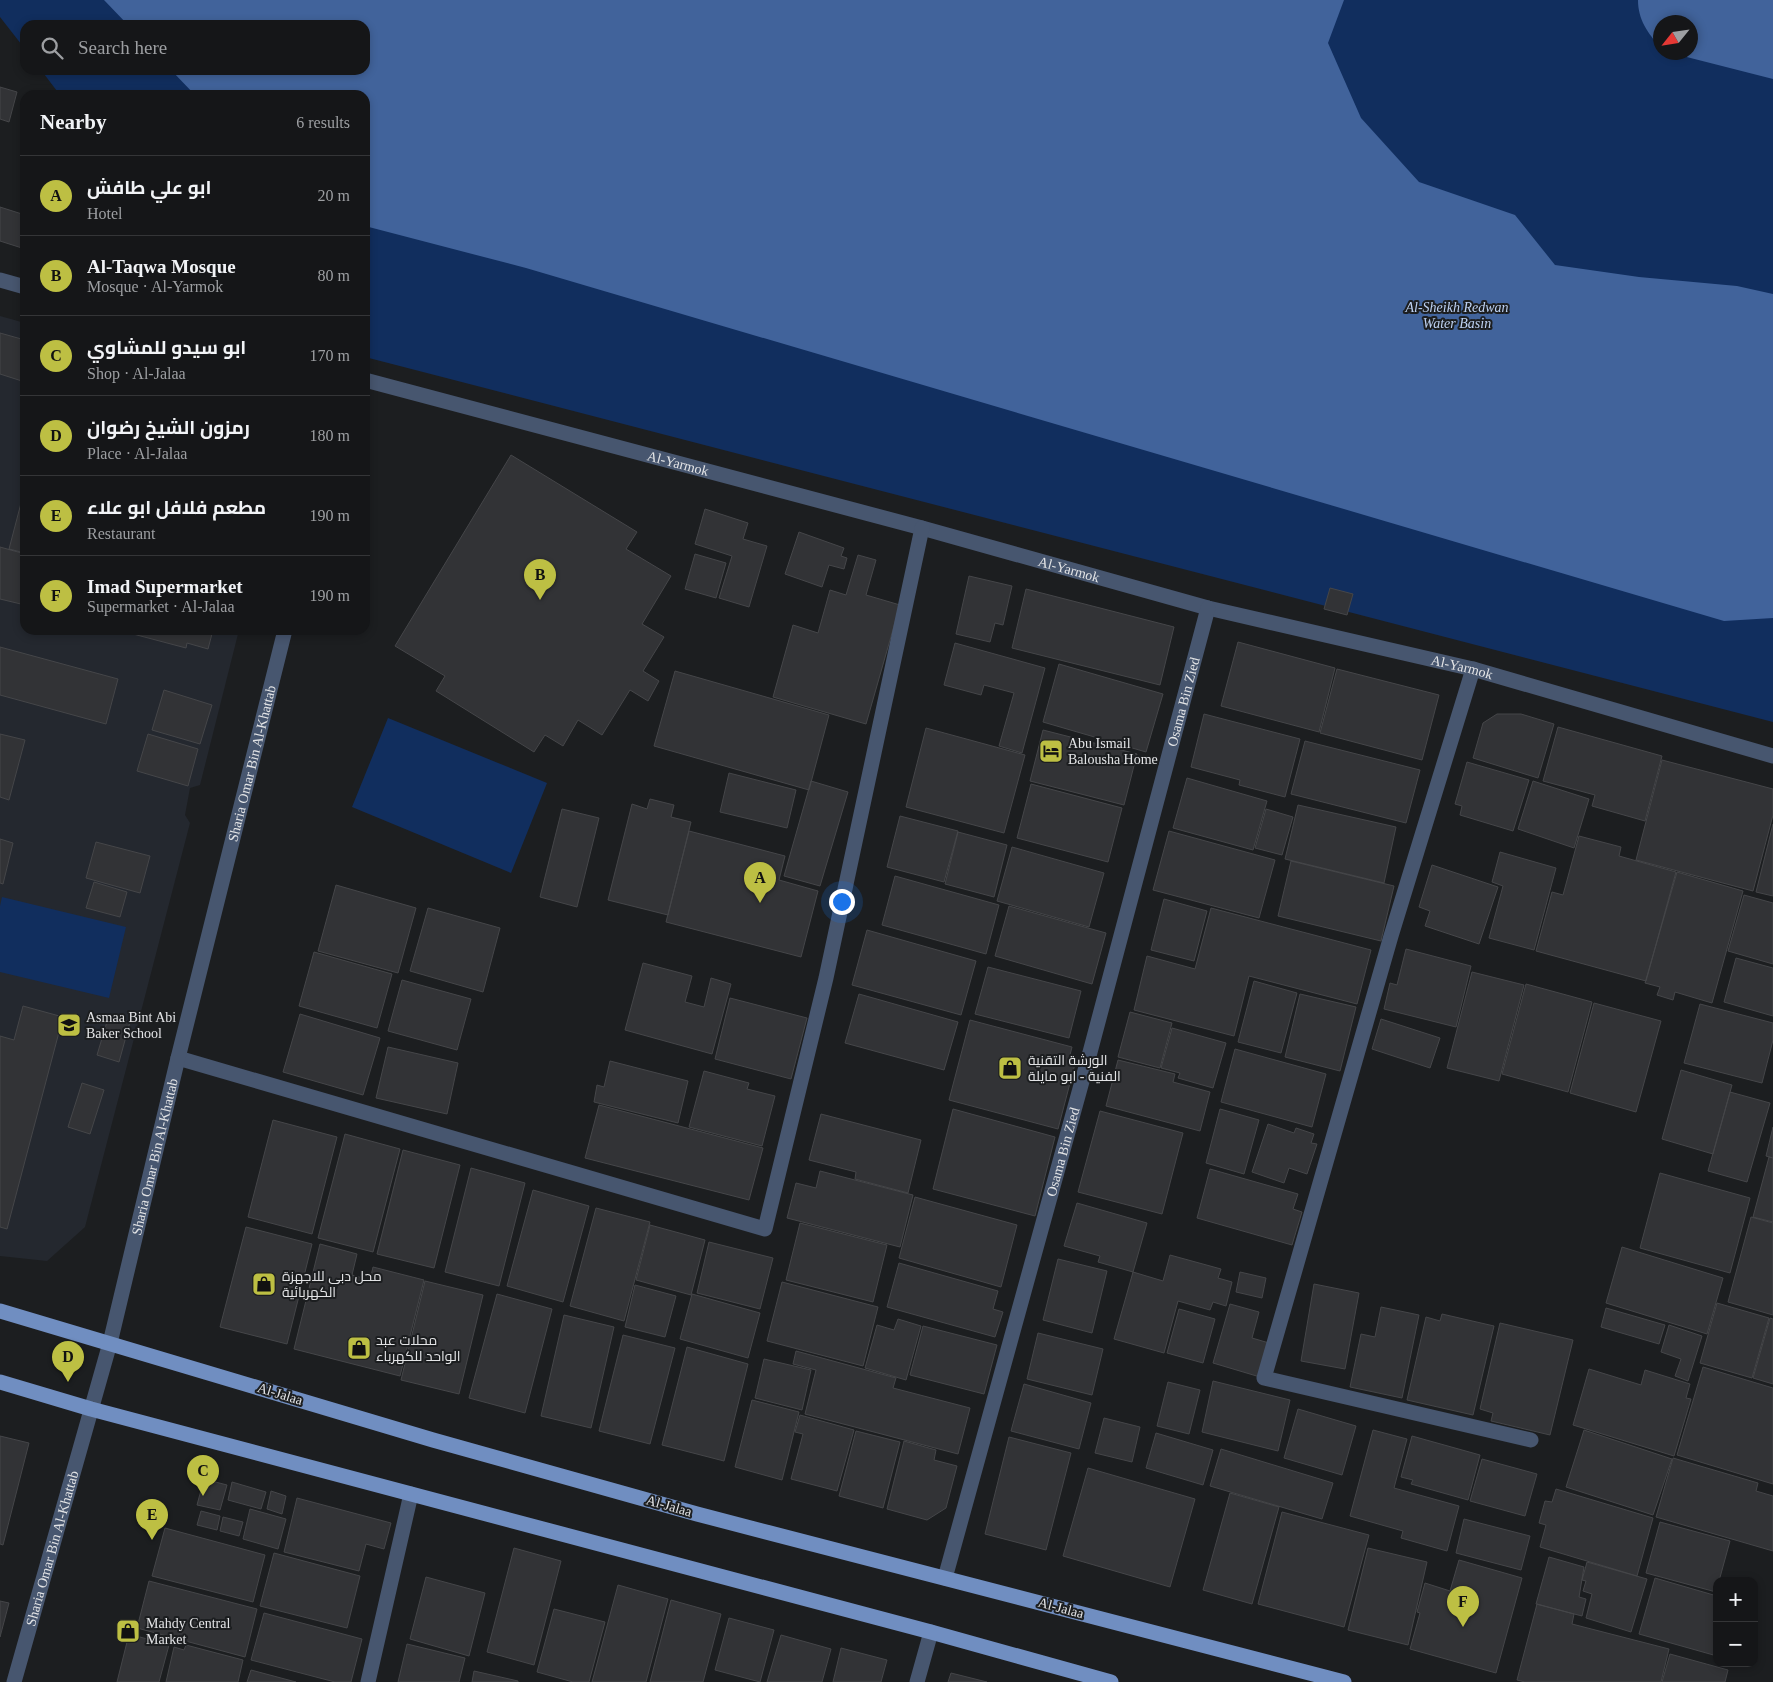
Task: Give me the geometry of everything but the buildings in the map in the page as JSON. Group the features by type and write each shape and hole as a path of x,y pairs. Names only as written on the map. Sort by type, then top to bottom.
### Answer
{"main road":[{"name":"Al-Jalaa","path":"0,1311 433,1440 697,1514 1344,1682"},
{"path":"0,1382 91,1409 932,1632 1110,1682"}],"street":[{"path":"0,280 20,286"},
{"name":"Al-Yarmok","path":"370,381 922,528 1208,608 1473,669 1773,756"},
{"path":"178,1058 765,1229 826,978 922,528"},
{"name":"Osama Bin Zied","path":"945,1578 1089,1056 1208,608"},
{"name":"Sharia Omar Bin Al-Khattab","path":"14,1682 110,1343 178,1058 284,635"},
{"path":"1473,669 1391,936 1264,1378 1531,1440"},
{"path":"368,1682 411,1494"},
{"path":"917,1682 932,1632"},
{"path":"0,1680 6,1682"}],"shaded area":[{"name":"Al-Sheikh Redwan Water Basin","path":"104,0 1344,0 1328,43 1361,118 1419,182 1515,215 1555,265 1639,277 1737,286 1773,294 1773,618 1724,621 526,268 370,227 370,90 190,90 176,75 370,75 370,20 123,20"},
{"path":"1638,0 1773,0 1773,79 1698,60 1698,15 1653,15 1653,38 1645,26 1638,7"},
{"name":"Asmaa Bint Abi Baker School","path":"0,316 20,322 20,635 238,635 200,785 190,788 185,815 190,823 85,1227 47,1261 0,1256"}],"green space":[{"name":"Al-Sheikh Redwan Water Basin","path":"0,0 1773,0 1773,722 370,358 370,90 56,90 45,75 370,75 370,20 20,20 20,43 0,17"},
{"path":"388,718 547,783 511,873 352,807"},
{"path":"2,897 126,927 109,998 0,972 0,906"}],"place":[{"name":"Al-Taqwa Mosque","path":"540,600"},
{"name":"Abu Ismail Balousha Home","path":"1051,751"},
{"name":"ابو علي طافش","path":"760,903"},
{"name":"Asmaa Bint Abi Baker School","path":"69,1025"},
{"name":"الورشة التقنية الفنية - ابو مايلة","path":"1010,1068"},
{"name":"محل دبي للاجهزة الكهربائية","path":"264,1284"},
{"name":"محلات عبد الواحد للكهرباء","path":"359,1348"},
{"name":"رمزون الشيخ رضوان","path":"68,1382"},
{"name":"ابو سيدو للمشاوي","path":"203,1496"},
{"name":"مطعم فلافل ابو علاء","path":"152,1540"},
{"name":"Imad Supermarket","path":"1463,1627"},
{"name":"Mahdy Central Market","path":"128,1631"}]}
